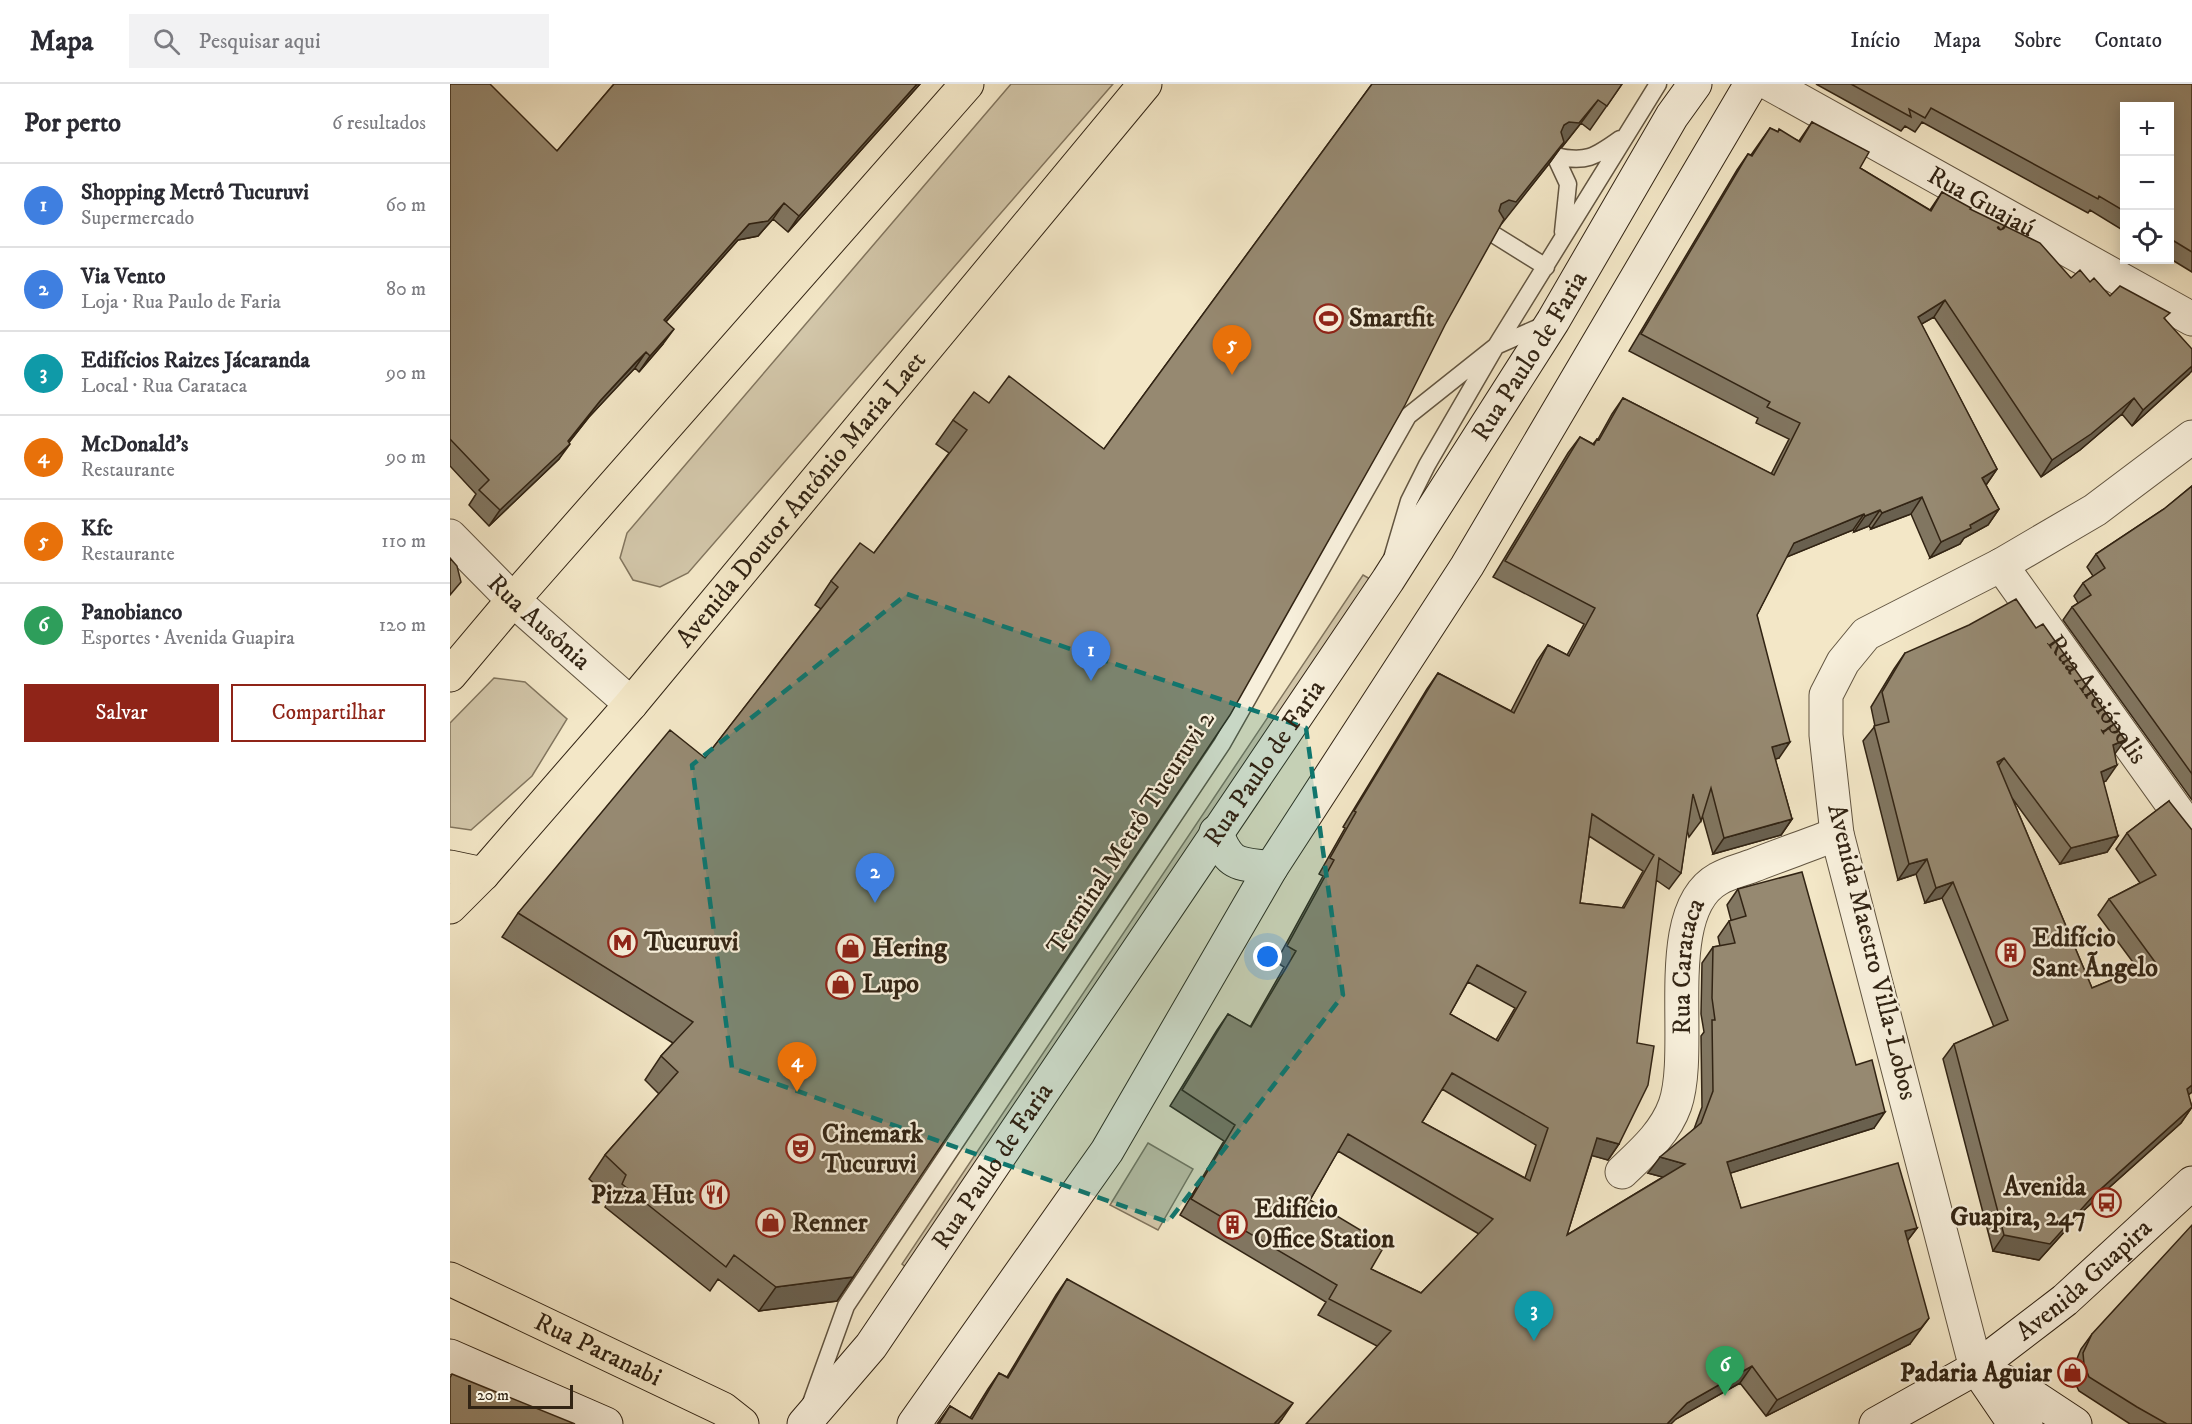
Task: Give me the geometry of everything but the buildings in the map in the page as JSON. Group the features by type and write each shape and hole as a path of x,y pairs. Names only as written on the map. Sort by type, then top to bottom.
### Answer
{"main road":[{"path":"450,675 513,600 967,84"},
{"name":"Avenida Doutor Antônio Maria Laet","path":"450,907 483,874 631,704 1145,84"},
{"path":"450,867 483,874"},
{"name":"Rua Paranabi","path":"450,1279 723,1409 742,1424"}],"street":[{"name":"Rua Paulo de Faria","path":"804,1424 872,1346 1216,832 1388,580 1553,321 1672,116 1695,84"},
{"name":"Rua Paulo de Faria","path":"914,1424 1107,1151 1271,868 1467,566 1751,84"},
{"name":"Rua Guajaú","path":"1770,84 2192,319"},
{"name":"Avenida Maestro Villa-Lobos","path":"2026,1424 2007,1413 1976,1368 1837,834 1826,735 1826,695 1843,662 1866,634 2001,565 2095,510 2192,438"},
{"name":"Rua Ausônia","path":"450,536 513,600 631,704"},
{"name":"Rua Areiópolis","path":"2001,565 2192,832"},
{"path":"1216,832 1229,858 1241,864 1271,868"},
{"name":"Rua Carataca","path":"1622,1172 1660,1134 1675,1104 1681,1067 1682,974 1685,943 1688,923 1698,899 1716,879 1837,834"},
{"name":"Avenida Guapira","path":"1876,1424 1976,1368 2065,1300 2192,1183"},
{"path":"450,1356 606,1424"},
{"path":"1976,1368 2025,1391 2075,1424"}],"lane":[{"path":"1388,580 1399,529 1409,501 1496,346 1658,84"},
{"path":"1561,244 1568,184 1555,156 1581,160 1600,153 1624,136"},
{"path":"1493,234 1546,267"},
{"name":"Terminal Metrô Tucuruvi 2","path":"804,1424 846,1306 1222,744 1408,416 1496,346 1553,321"}],"highlighted area":[{"path":"907,594 1306,728 1343,995 1168,1222 732,1068 692,765"}],"shaded area":[{"path":"1011,84 1113,84 688,573 660,587 633,580 620,558 627,533"},
{"path":"1363,575 1377,583 915,1274 902,1264"},
{"path":"494,678 525,682 567,719 532,776 471,830 450,827 450,723"},
{"path":"1148,1143 1193,1169 1158,1230 1110,1205"}],"place":[{"name":"Smartfit","path":"1328,318"},
{"name":"Kfc","path":"1232,375"},
{"name":"Shopping Metrô Tucuruvi","path":"1091,681"},
{"name":"Via Vento","path":"875,903"},
{"name":"Tucuruvi","path":"623,942"},
{"name":"Hering","path":"851,948"},
{"name":"Edifício Sant Ãngelo","path":"2011,953"},
{"name":"Lupo","path":"841,984"},
{"name":"McDonald's","path":"797,1092"},
{"name":"Cinemark Tucuruvi","path":"801,1149"},
{"name":"Pizza Hut","path":"715,1195"},
{"name":"Avenida Guapira, 247","path":"2107,1202"},
{"name":"Renner","path":"771,1223"},
{"name":"Edifício Office Station","path":"1233,1224"},
{"name":"Edifícios Raizes Jácaranda","path":"1534,1341"},
{"name":"Padaria Aguiar","path":"2073,1373"},
{"name":"Panobianco","path":"1725,1396"}]}
